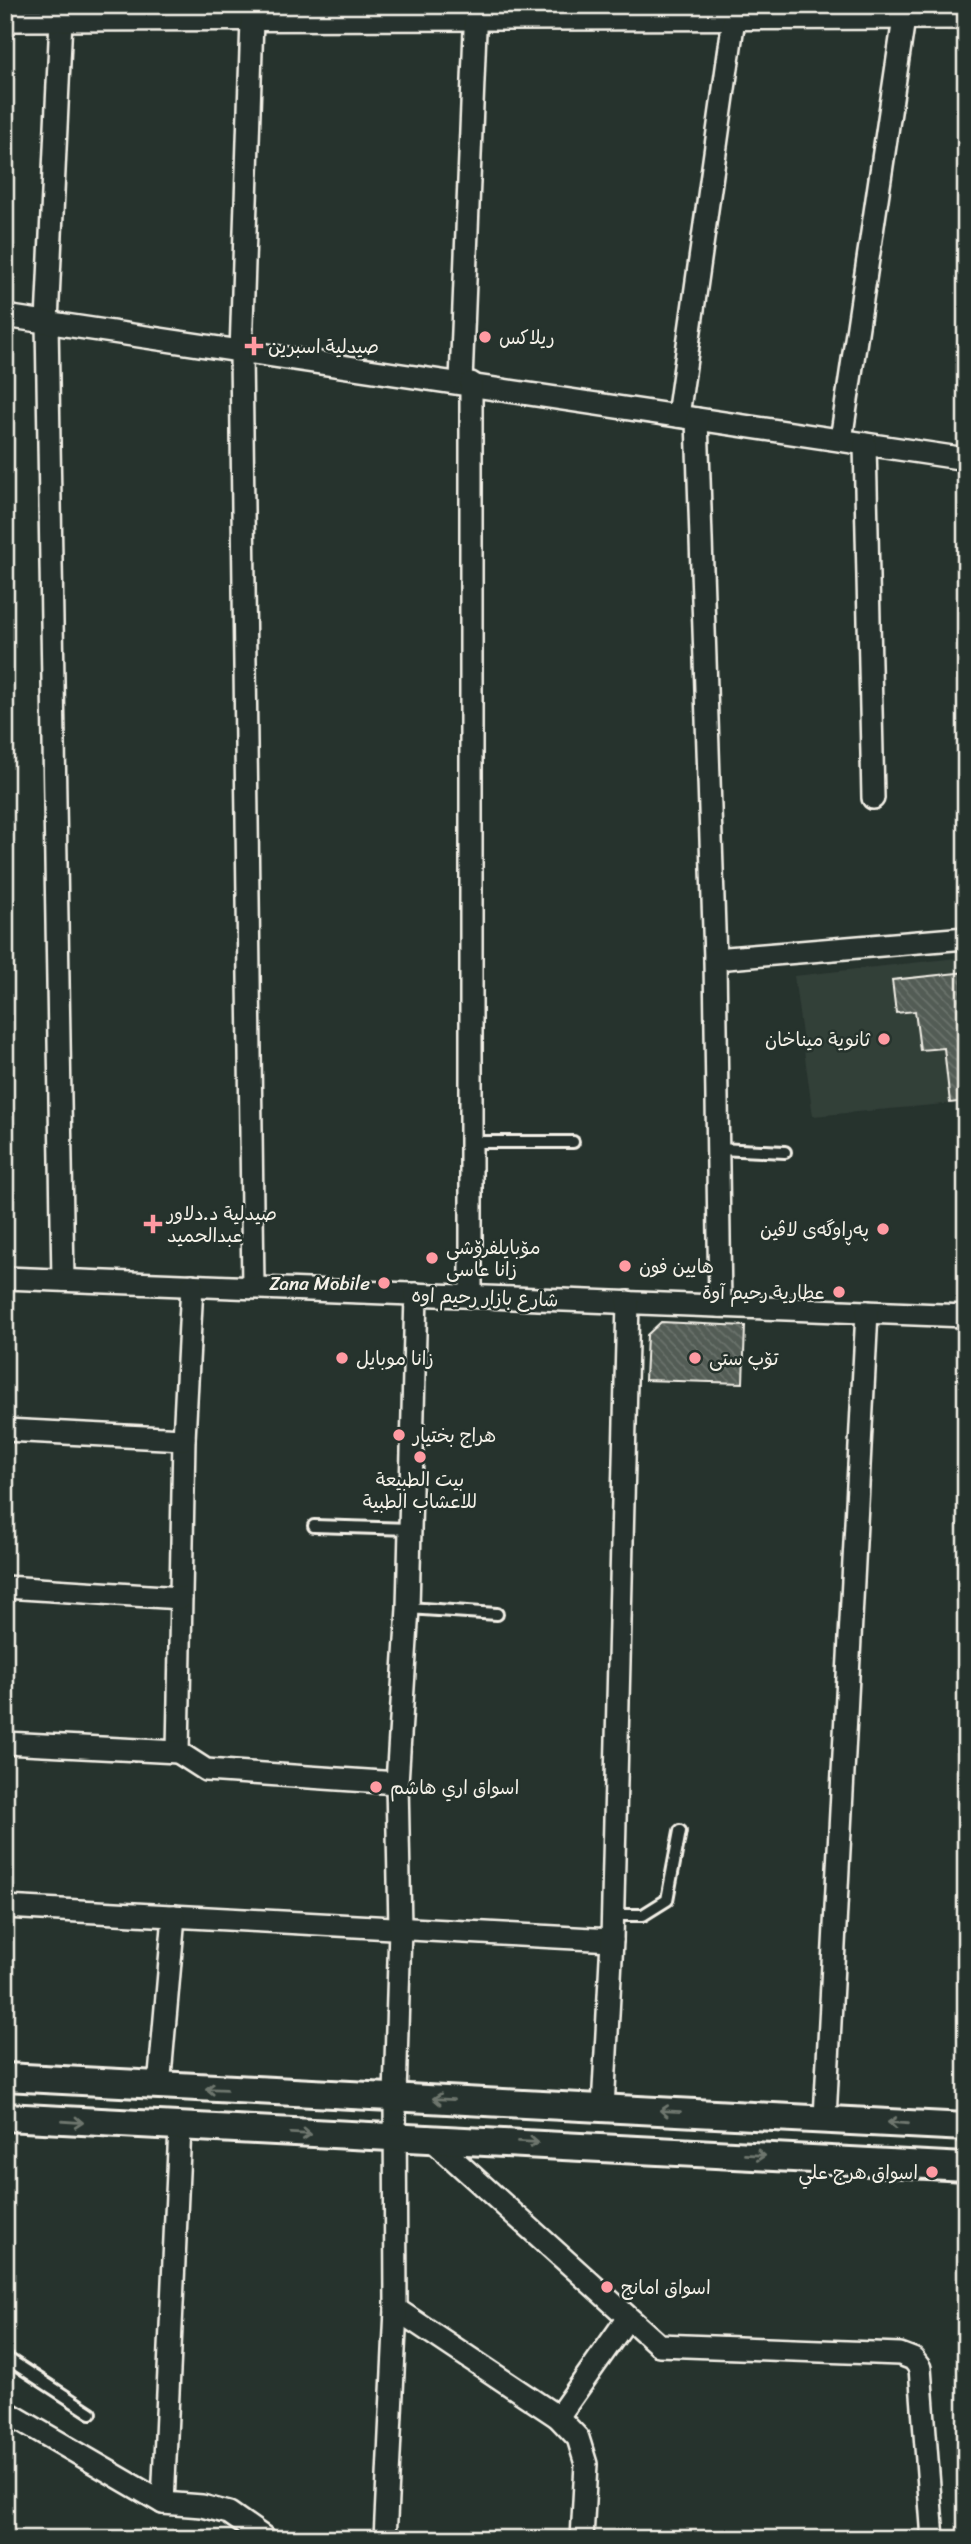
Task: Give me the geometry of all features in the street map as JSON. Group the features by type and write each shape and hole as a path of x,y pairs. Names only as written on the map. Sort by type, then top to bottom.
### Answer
{"street":[{"path":"471,1296 466,382 476,11"},
{"path":"5,20 55,15 252,20 476,11 734,18 905,12 966,18"},
{"path":"841,440 905,12"},
{"path":"55,15 59,68 47,322 63,1280"},
{"path":"720,1306 715,959 687,417 734,18"},
{"path":"252,20 241,353 253,1287"},
{"path":"5,316 241,353 466,382 966,459"},
{"path":"865,444 873,798"},
{"path":"715,959 966,938"},
{"name":"شارع بازار رحيم اوه","path":"5,1278 966,1316"},
{"path":"178,1752 184,1439 192,1285"},
{"path":"385,2539 396,2309 395,2096 400,1928 397,1783 408,1608 416,1294"},
{"path":"603,2108 613,1915 628,1303"},
{"path":"825,2118 867,1312"},
{"path":"5,1430 184,1439"},
{"path":"5,1587 181,1598"},
{"path":"5,1743 178,1752 206,1770 397,1783"},
{"path":"5,1907 612,1940"},
{"path":"159,2087 174,1916"},
{"path":"5,2077 966,2127"},
{"path":"7,2122 395,2139 429,2137 966,2167"},
{"path":"163,2503 180,2128"},
{"path":"429,2137 627,2319 659,2345 900,2354 913,2359 920,2368 933,2539"},
{"path":"396,2309 558,2417 578,2438 586,2464 582,2539"},
{"path":"558,2417 627,2319"},
{"path":"5,2411 163,2503 202,2506 229,2513 266,2539"}],"lane":[{"path":"471,1142 573,1142"},
{"path":"718,1149 785,1152"},
{"path":"314,1526 410,1529"},
{"path":"408,1608 497,1614"},
{"path":"613,1915 643,1915 667,1900 680,1832"},
{"path":"5,2357 90,2413"}],"shaded area":[{"name":"ثانوية ميناخان","path":"966,957 966,1102 813,1116 794,976"}],"building":[{"path":"966,972 966,1101 950,1103 944,1048 920,1050 915,1011 896,1013 892,980"},
{"name":"تۆپ ستی","path":"661,1322 745,1326 743,1383 645,1380 647,1335"}],"place":[{"name":"ریلاکس","path":"485,337"},
{"name":"صيدلية اسبرين","path":"254,346"},
{"name":"ثانوية ميناخان","path":"884,1039"},
{"name":"صيدلية د.دلاور عبدالحميد","path":"153,1224"},
{"name":"پەڕاوگەی لاڤین","path":"883,1229"},
{"name":"مۆبایلفرۆشی زانا عاسی","path":"432,1258"},
{"name":"هايين فون","path":"625,1266"},
{"name":"Zana Mobile","path":"384,1283"},
{"name":"عطارية رحيم آوة","path":"839,1292"},
{"name":"زانا موبايل","path":"342,1358"},
{"name":"تۆپ ستی","path":"695,1358"},
{"name":"هراج بختيار","path":"399,1435"},
{"name":"بيت الطبيعة للاعشاب الطبية","path":"420,1457"},
{"name":"اسواق اري هاشم","path":"376,1787"},
{"name":"اسواق هرج علي","path":"932,2172"},
{"name":"اسواق امانج","path":"607,2287"}]}
